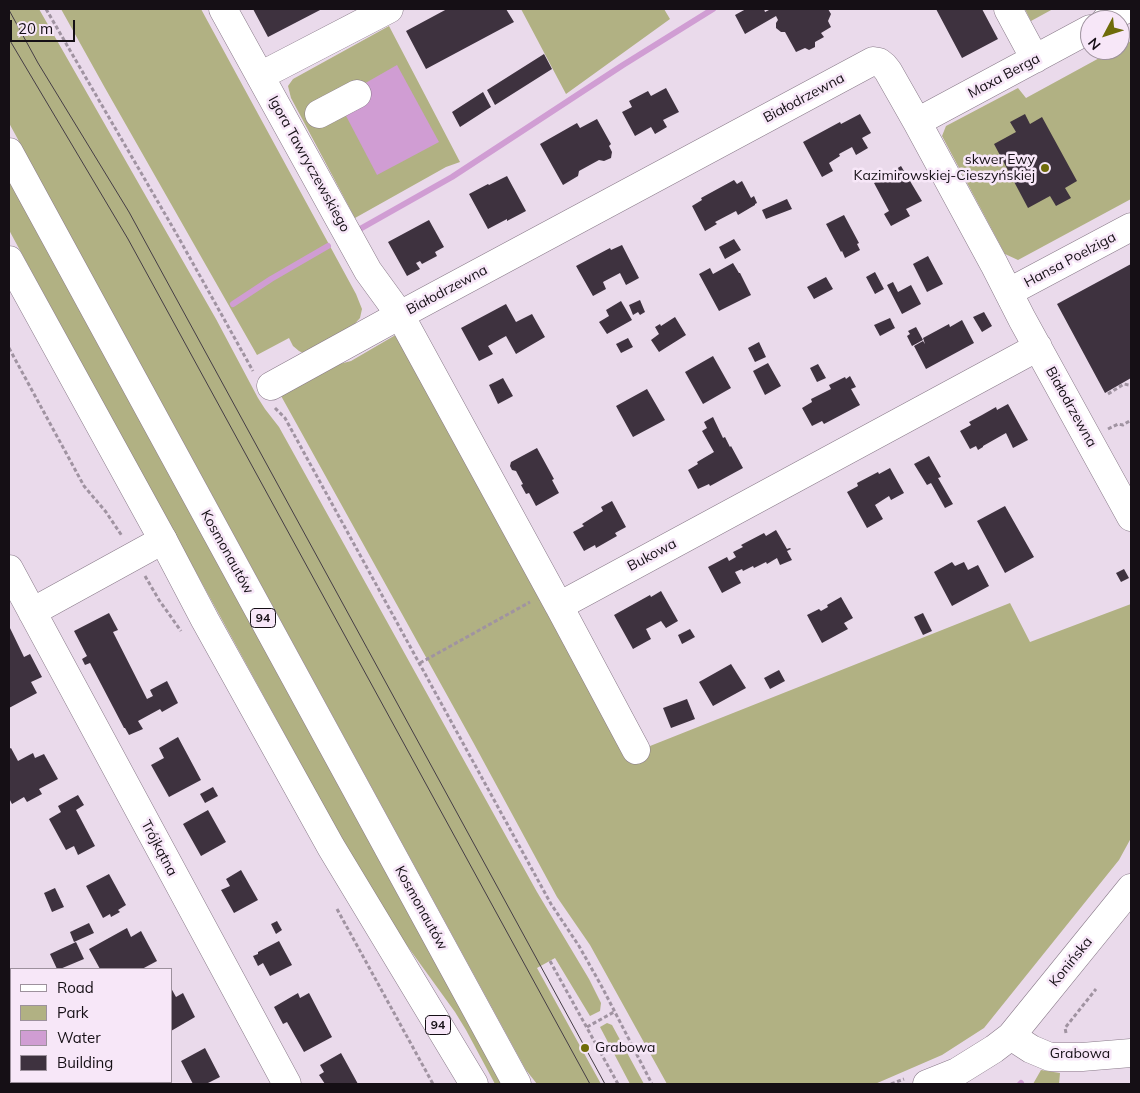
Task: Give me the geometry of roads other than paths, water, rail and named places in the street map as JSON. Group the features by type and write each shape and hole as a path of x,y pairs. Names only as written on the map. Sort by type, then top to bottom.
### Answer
{"street":[{"name":"Igora Tawryczewskiego","path":"223,9 368,271 400,315"},
{"path":"260,76 389,9"},
{"path":"1008,9 1035,59"},
{"name":"Maxa Berga","path":"917,122 1080,33"},
{"name":"Białodrzewna","path":"266,388 873,61 880,62 888,71 917,122 1131,517"},
{"path":"319,114 357,94"},
{"name":"Kosmonautów","path":"9,152 517,1084"},
{"name":"Hansa Poelziga","path":"1009,292 1131,228"},
{"name":"94","path":"9,260 331,847 474,1084"},
{"path":"400,315 636,750"},
{"name":"Bukowa","path":"554,598 1038,347"},
{"path":"32,612 162,540"},
{"name":"Trójkątna","path":"9,569 287,1084"},
{"name":"Konińska","path":"1011,1036 1131,888"},
{"path":"927,1084 957,1072 1011,1036"},
{"name":"Grabowa","path":"1011,1036 1031,1049 1050,1057 1082,1057 1131,1053"}],"water":[{"path":"397,65 439,142 377,175 344,112 355,89"}],"waterway":[{"path":"360,229 452,177 623,65 713,9"},
{"path":"233,304 271,279 328,246"}],"tram line":[{"path":"9,10 38,63 129,212 605,1084"},
{"path":"9,39 128,239 590,1084"}],"place":[{"name":"skwer Ewy Kazimirowskiej-Cieszyńskiej","path":"1045,168"},
{"name":"Grabowa","path":"585,1048"}]}
